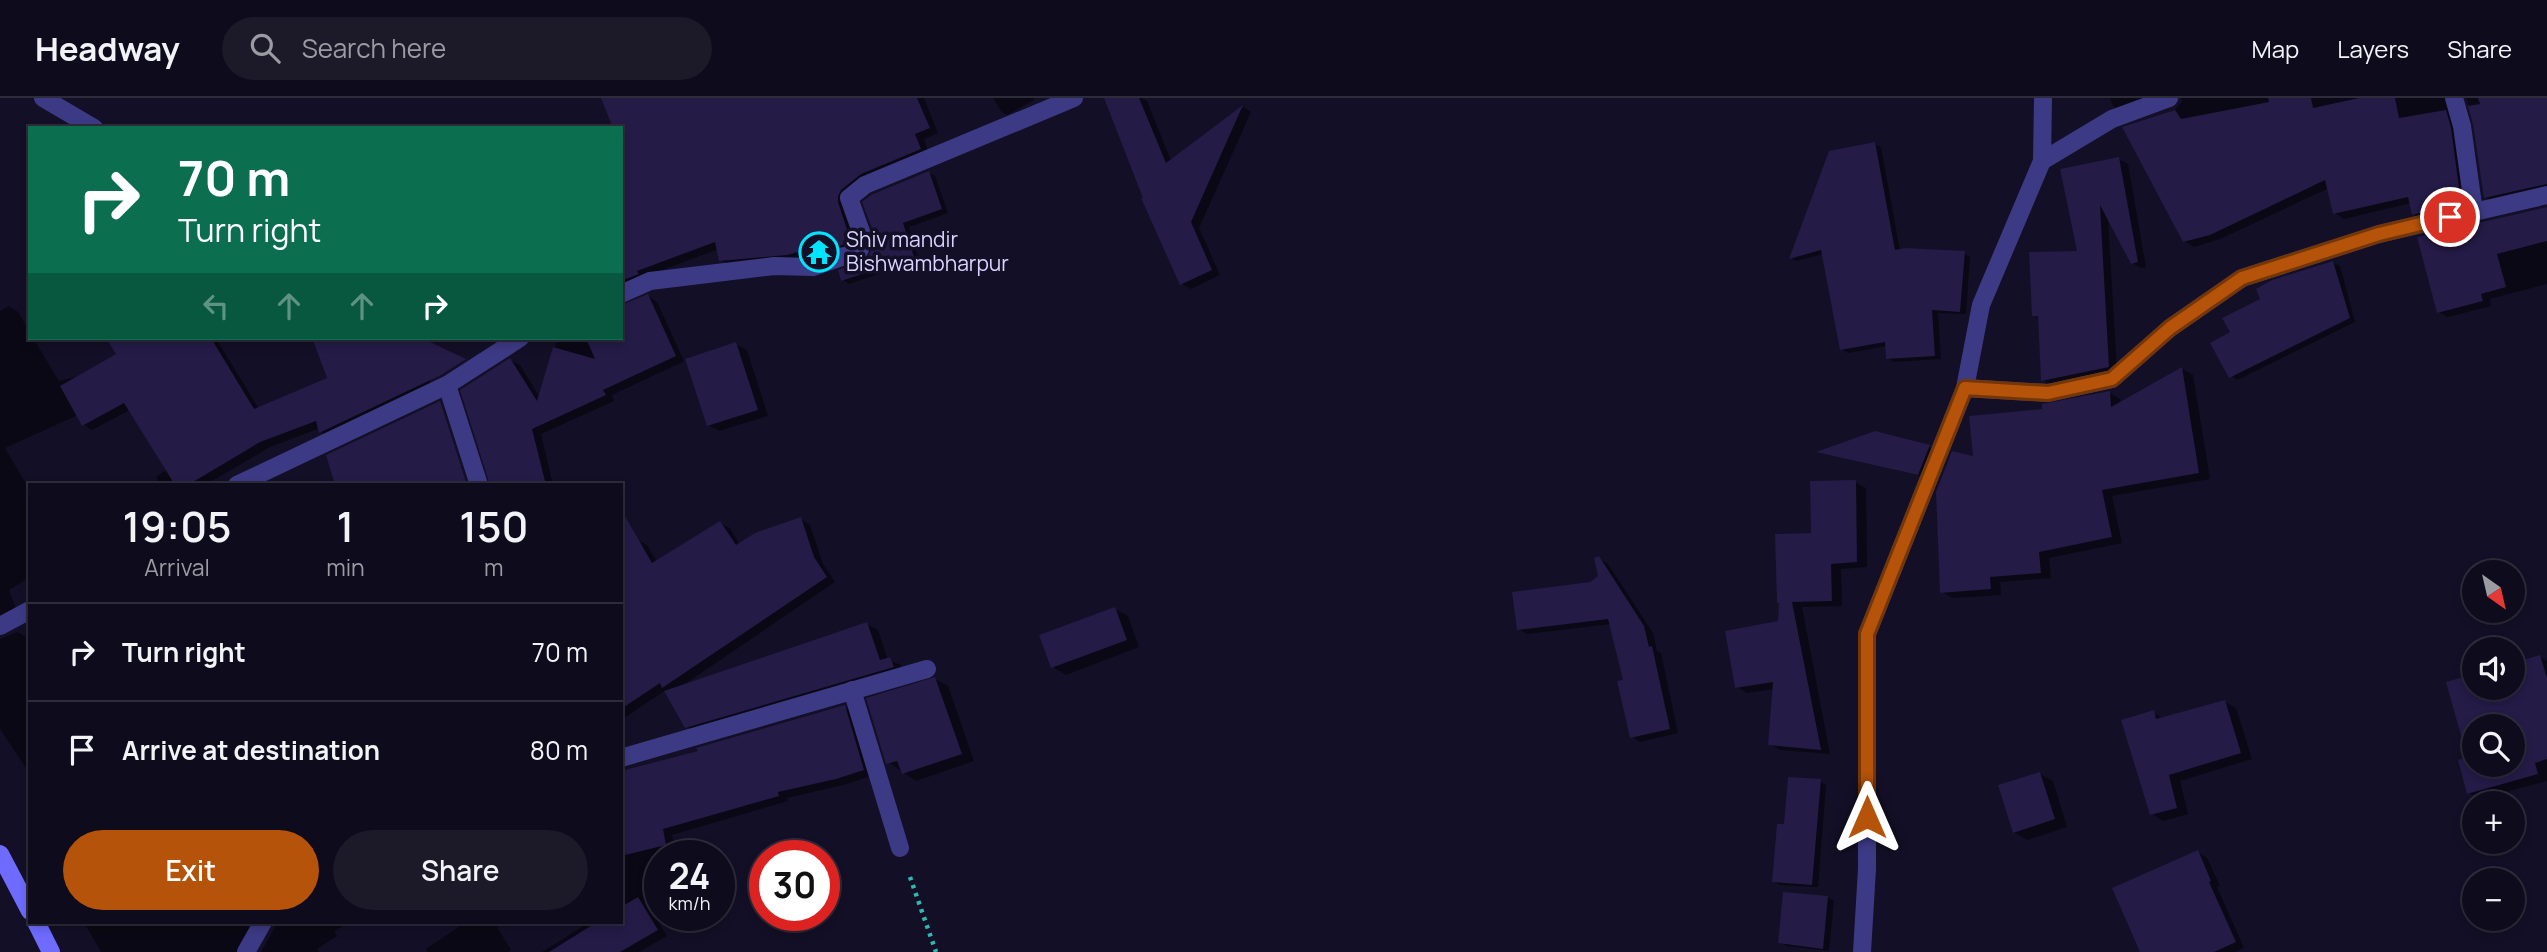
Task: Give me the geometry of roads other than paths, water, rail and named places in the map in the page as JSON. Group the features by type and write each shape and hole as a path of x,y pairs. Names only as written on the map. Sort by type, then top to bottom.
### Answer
{"main road":[{"path":"0,854 28,907"},
{"path":"37,924 51,952"}],"street":[{"path":"43,98 91,126"},
{"path":"623,293 650,281 774,266 813,267 859,251 864,240 849,198 865,186 1074,98"},
{"path":"1862,952 1867,869 1867,634 1965,388 1982,305 2042,161 2043,98"},
{"path":"2042,161 2112,118 2169,98"},
{"path":"2454,98 2462,126 2474,212"},
{"path":"1965,388 2048,393 2112,379 2170,328 2242,278 2379,234 2547,195"},
{"path":"241,483 447,385 495,345 513,340"},
{"path":"447,385 478,483"},
{"path":"0,626 28,611"},
{"path":"623,757 927,669"},
{"path":"852,690 900,848"},
{"path":"246,952 262,924"}],"place":[{"name":"Shiv mandir Bishwambharpur","path":"819,252"}]}
